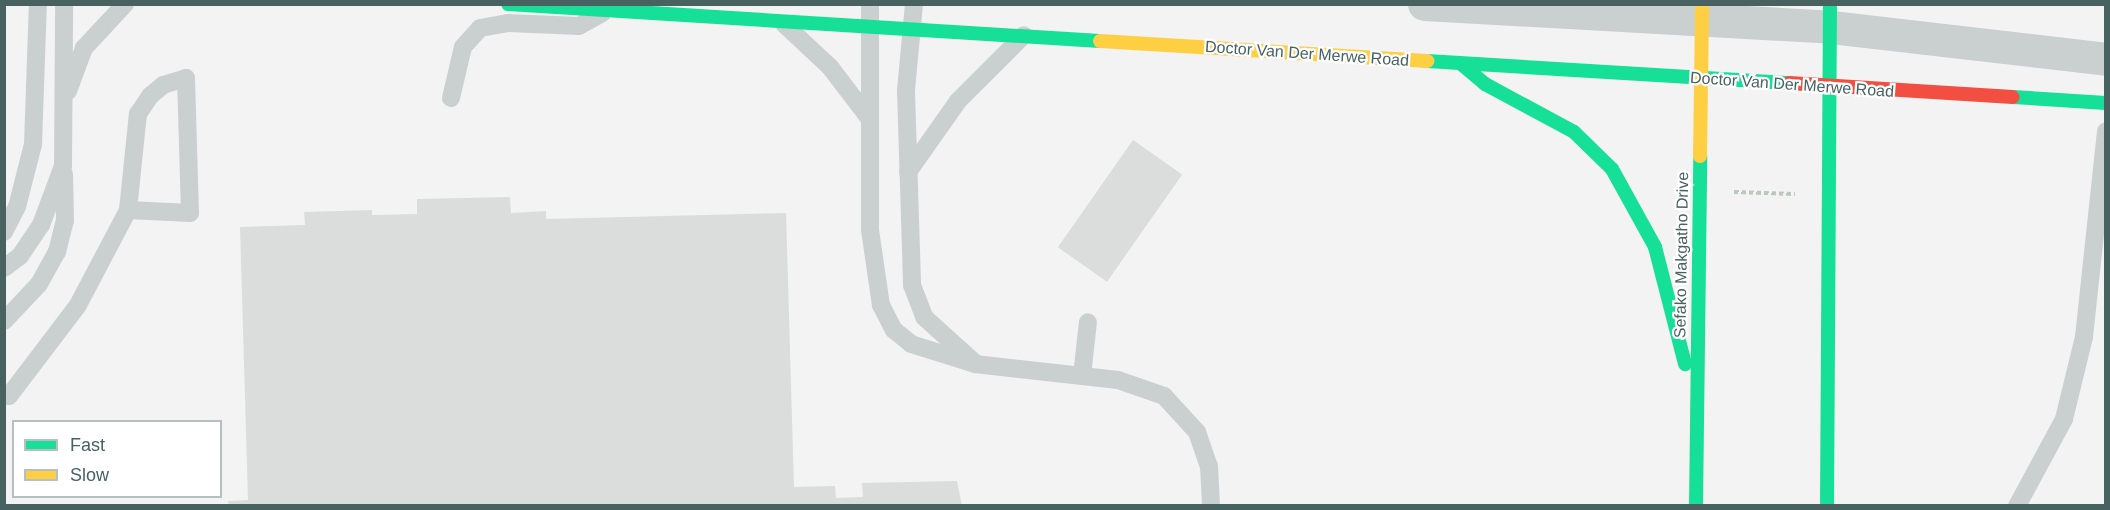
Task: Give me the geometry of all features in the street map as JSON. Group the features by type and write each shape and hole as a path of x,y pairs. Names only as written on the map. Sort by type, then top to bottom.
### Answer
{"street":[{"name":"Doctor Van Der Merwe Road","path":"508,4 602,13 868,25 2106,103"},
{"path":"1424,4 1830,16 2106,59"},
{"name":"Sefako Makgatho Drive","path":"1696,506 1702,13"},
{"path":"1827,506 1830,16"},
{"path":"1460,63 1485,84 1579,136 1603,158 1627,190 1662,265 1696,418"}],"lane":[{"path":"4,232 17,207 33,144 38,4"},
{"path":"4,321 39,284 63,236 66,199 62,108 64,4"},
{"path":"62,108 84,48 125,4"},
{"path":"870,4 868,25 870,230 880,305 894,330 911,344 975,364 1082,376 1142,387 1164,396 1184,413 1197,432 1209,466 1211,506"},
{"path":"914,4 909,28 908,172 912,285 924,317 975,364"},
{"path":"451,98 463,47 480,28 508,24 579,26 602,13"},
{"path":"780,20 830,68 868,118"},
{"path":"908,172 958,101 1024,35"},
{"path":"9,396 78,305 128,210 138,114 150,96 163,85 186,78 190,213 128,210"},
{"path":"2017,506 2064,419 2084,337 2106,131"},
{"path":"4,268 20,256 41,225 63,166"},
{"path":"1082,376 1088,322"}],"path":[{"path":"1700,191 1829,195"}],"building":[{"path":"1133,140 1182,174 1107,282 1058,247"},
{"path":"510,197 511,213 546,211 546,219 786,213 794,487 835,486 836,498 863,497 862,483 957,481 962,506 229,506 228,501 248,500 240,227 305,225 304,212 372,210 372,215 417,214 417,199"}],"traffic: fast":[{"path":"508,4 1100,41"},
{"path":"1827,506 1830,4"},
{"path":"1427,61 1789,83"},
{"path":"1460,63 1485,84 1574,132 1612,169 1655,247 1685,364"},
{"path":"2013,97 2106,103"},
{"path":"1696,506 1700,156"}],"traffic: slow":[{"path":"1700,156 1702,4"},
{"path":"1100,41 1427,61"}],"traffic: jam":[{"path":"1789,83 2013,97"}]}
